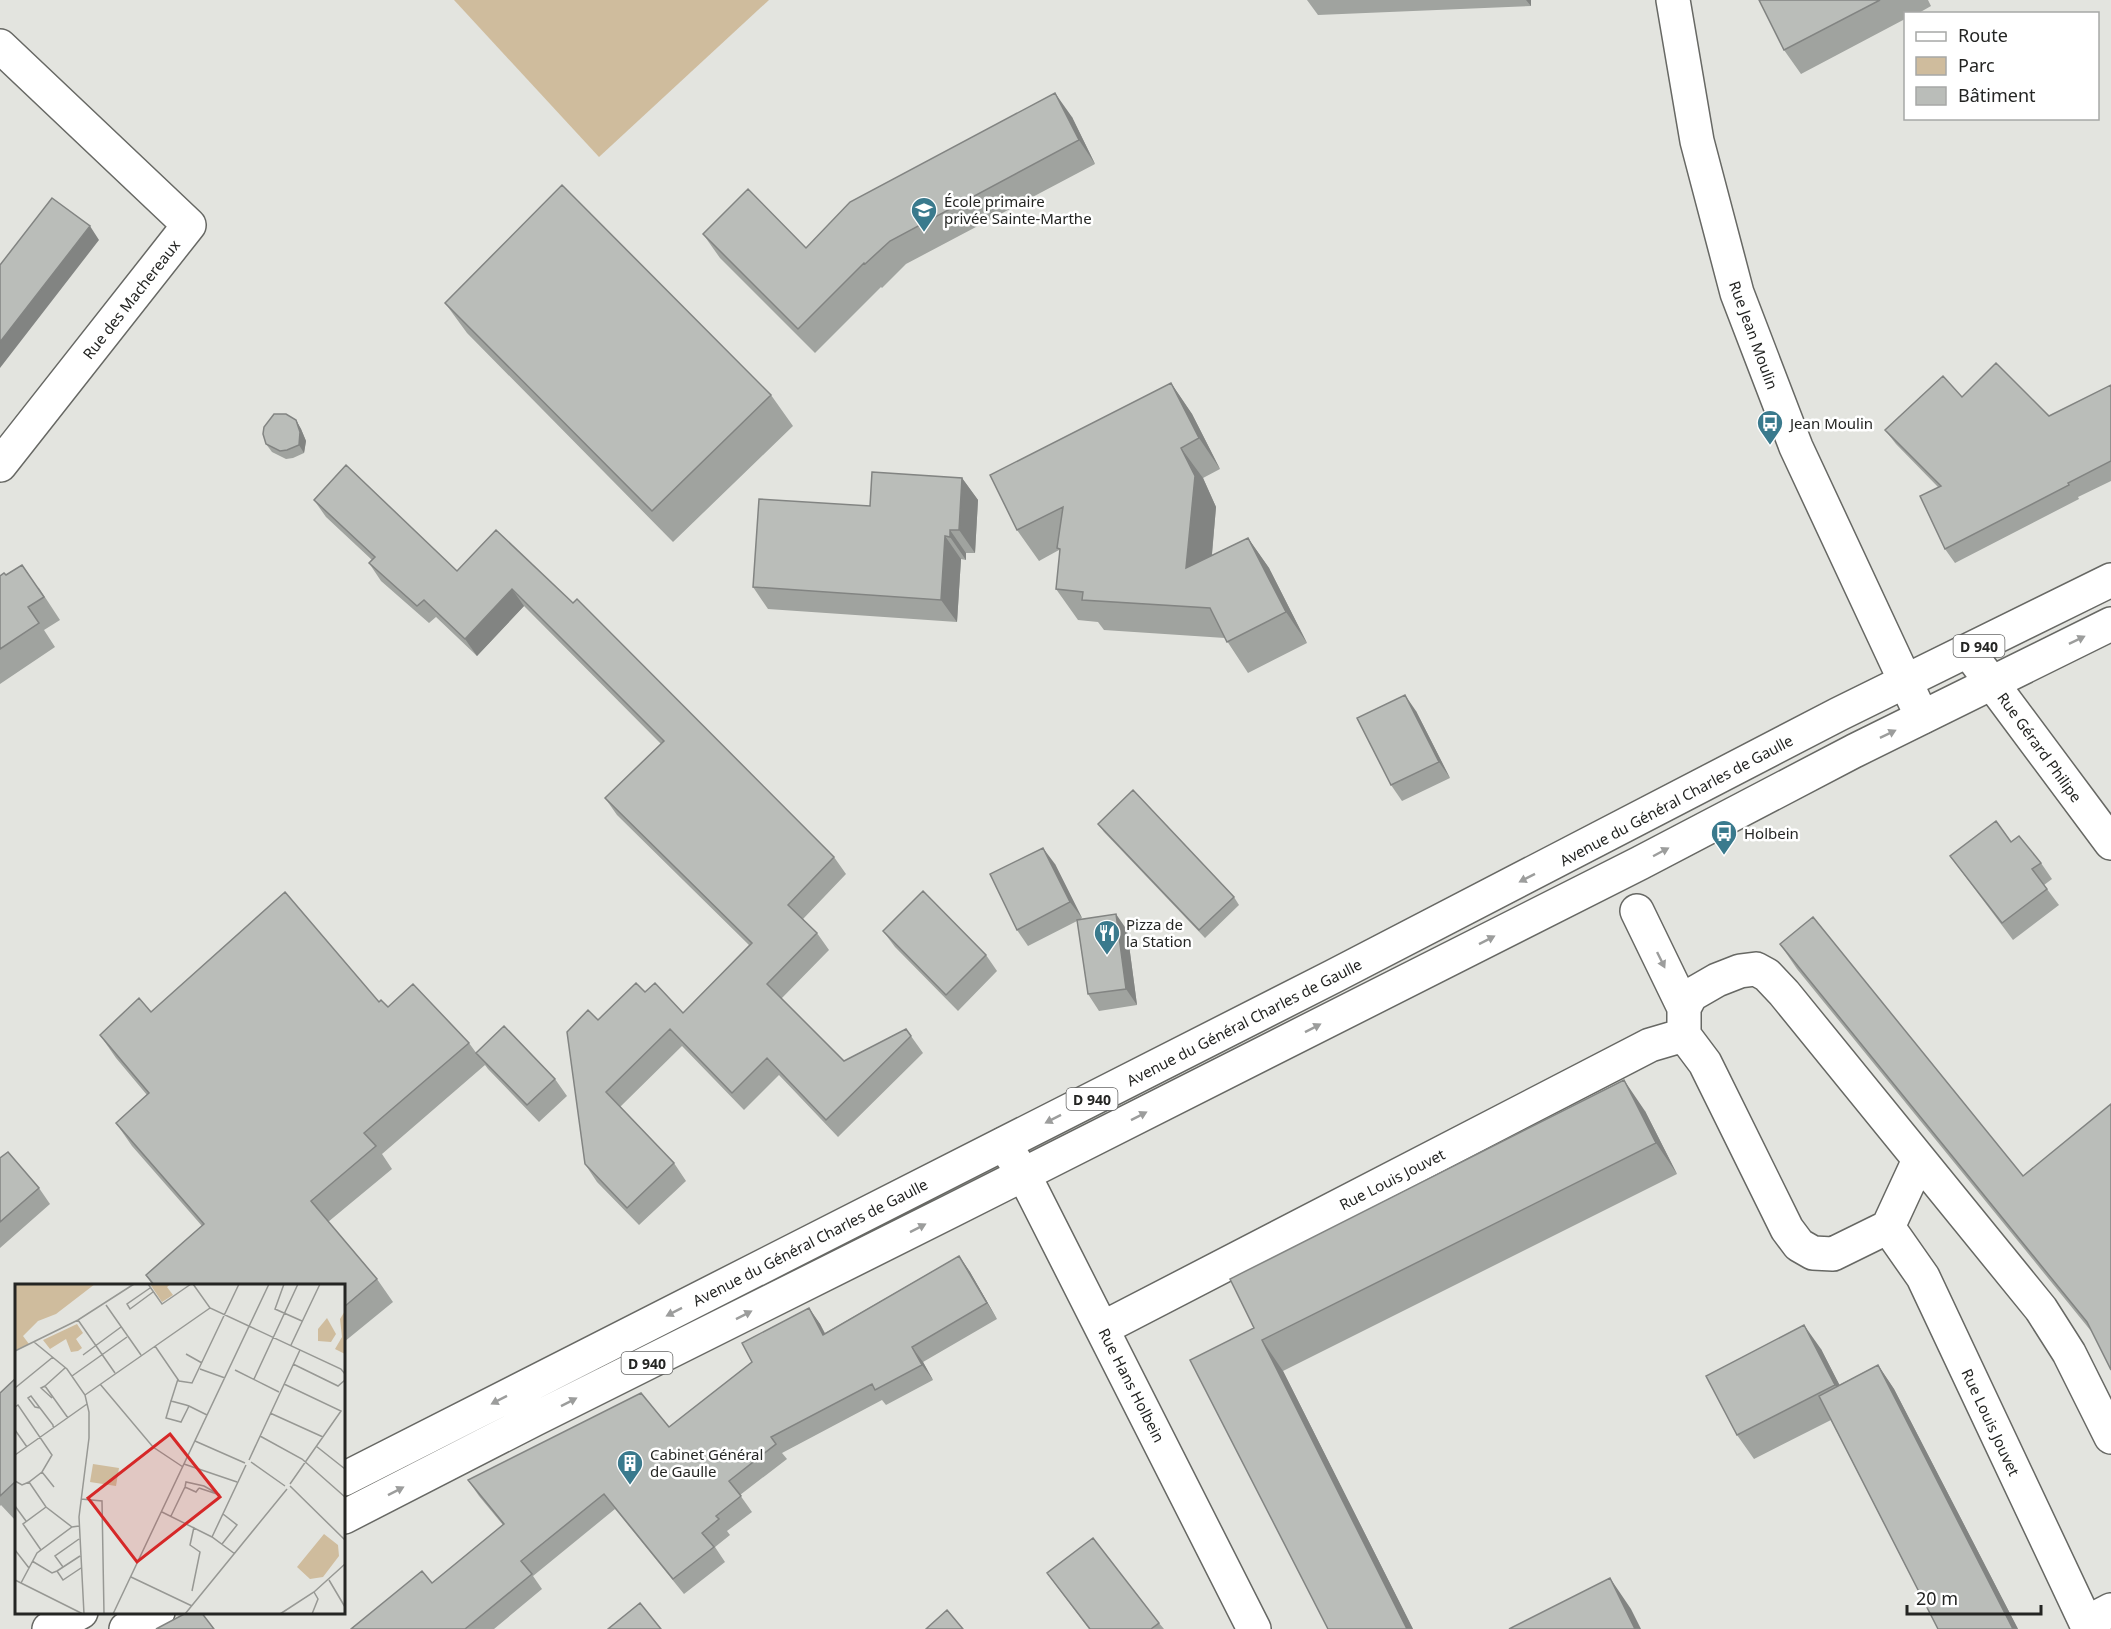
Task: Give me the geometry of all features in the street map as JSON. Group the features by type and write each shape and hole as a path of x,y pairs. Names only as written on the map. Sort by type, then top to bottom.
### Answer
{"street":[{"name":"Rue Jean Moulin","path":"1673,0 1697,141 1737,293 1796,447 1922,717"},
{"name":"Rue des Machereaux","path":"0,45 189,225 0,465"},
{"name":"Avenue du Général Charles de Gaulle","path":"345,1478 1519,882 1839,714 2111,580"},
{"name":"D 940","path":"345,1516 1640,863 1922,717 2111,624"},
{"name":"Rue Gérard Philipe","path":"1968,651 2111,843"},
{"path":"1637,911 1684,1022 1787,1229 1799,1245 1813,1253 1833,1254 1888,1227 1919,1160"},
{"name":"Rue Louis Jouvet","path":"1103,1328 1650,1045 1684,1022 1691,995 1717,980 1740,971 1756,969 1767,975 1784,993 2041,1309 2069,1353 2111,1437"},
{"name":"Rue Hans Holbein","path":"1004,1144 1024,1174 1254,1629"},
{"name":"Rue Louis Jouvet","path":"1888,1227 1923,1277 2095,1621"},
{"path":"49,1629 77,1614"},
{"path":"126,1629 154,1614"}],"green space":[{"path":"454,0 769,0 599,157"}],"building":[{"path":"1759,0 1880,0 1784,50"},
{"path":"1055,93 1079,140 890,241 864,263 798,329 703,234 748,189 806,248 850,202"},
{"path":"562,185 771,395 652,511 445,303"},
{"path":"52,198 90,226 0,342 0,265"},
{"path":"1996,363 2049,416 2111,385 2111,461 1945,549 1920,496 1941,486 1885,430 1943,376 1962,397"},
{"path":"1171,383 1199,438 1181,448 1195,476 1186,568 1248,538 1286,612 1227,642 1210,608 1082,600 1083,592 1056,589 1060,549 1057,548 1063,507 1017,530 990,475"},
{"path":"274,414 286,414 296,420 300,432 299,445 280,451 266,444 263,434 264,427"},
{"path":"346,465 457,571 496,530 573,603 577,599 834,857 788,905 817,933 767,984 844,1061 906,1029 911,1036 826,1120 767,1058 732,1093 670,1029 606,1092 674,1163 627,1208 585,1164 567,1032 588,1010 598,1020 636,983 645,992 655,983 683,1013 752,943 605,798 664,741 512,589 465,639 424,600 417,606 369,563 375,557 314,500"},
{"path":"872,472 962,478 959,530 950,530 950,537 945,536 941,600 753,587 759,499 870,506"},
{"path":"22,565 44,597 28,607 39,623 0,649 0,576"},
{"path":"1405,695 1439,762 1391,785 1357,718"},
{"path":"1133,790 1234,897 1199,930 1098,824"},
{"path":"1996,821 2011,842 2019,836 2041,863 2032,869 2047,889 2002,923 1950,856"},
{"path":"1043,848 1070,902 1017,930 990,874"},
{"path":"923,891 986,955 946,995 883,931"},
{"path":"285,892 379,1002 381,1000 388,1007 413,984 469,1043 364,1133 376,1146 311,1201 377,1279 345,1306 345,1284 153,1284 146,1275 204,1224 116,1123 149,1093 100,1035 139,998 151,1012"},
{"path":"1116,914 1126,989 1088,994 1077,920"},
{"path":"1813,917 2023,1176 2111,1104 2111,1370 2087,1322 1780,944"},
{"path":"504,1026 555,1079 527,1105 476,1053"},
{"path":"1624,1080 1656,1143 1262,1340 1407,1629 1328,1629 1190,1360 1254,1328 1230,1279"},
{"path":"8,1152 39,1188 0,1222 0,1158"},
{"path":"959,1256 987,1303 912,1347 922,1365 875,1390 872,1384 771,1437 776,1444 729,1481 741,1496 716,1516 719,1519 702,1533 714,1547 673,1579 604,1494 521,1561 532,1574 465,1629 351,1629 422,1571 432,1583 504,1524 468,1480 641,1393 669,1427 752,1362 742,1343 809,1308 823,1335"},
{"path":"1804,1325 1835,1385 1737,1435 1706,1376"},
{"path":"1878,1365 2013,1629 1938,1629 1819,1396"},
{"path":"15,1379 15,1482 0,1496 0,1393"},
{"path":"1093,1538 1159,1623 1151,1629 1090,1629 1047,1573"},
{"path":"1610,1578 1635,1629 1509,1629"},
{"path":"640,1603 661,1629 608,1629"},
{"path":"947,1610 963,1629 926,1629"},
{"path":"184,1614 203,1614 214,1629 156,1629"}],"place":[{"name":"École primaire privée Sainte-Marthe","path":"924,233"},
{"name":"Jean Moulin","path":"1770,446"},
{"name":"Holbein","path":"1724,856"},
{"name":"Pizza de la Station","path":"1107,956"},
{"name":"Cabinet Général de Gaulle","path":"630,1486"}]}
